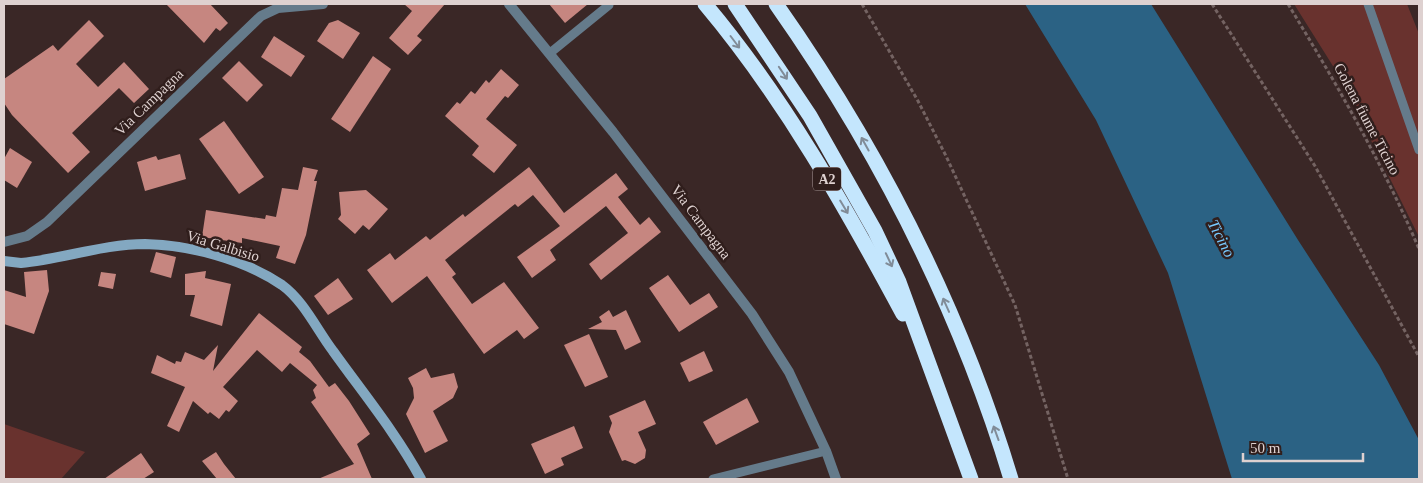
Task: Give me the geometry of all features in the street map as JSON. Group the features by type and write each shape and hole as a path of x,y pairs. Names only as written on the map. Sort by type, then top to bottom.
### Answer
{"highway":[{"name":"A2","path":"705,4 762,78 808,146 852,220 931,367"},
{"name":"A2","path":"735,4 794,90 852,187 899,282 971,479"},
{"path":"776,4 856,127 910,228 965,350 1011,479"}],"street":[{"name":"Via Campagna","path":"4,242 27,236 47,222 261,16 278,8 323,4"},
{"name":"Via Campagna","path":"509,4 752,314 789,372 826,451 836,479"},
{"name":"Via Galbisio","path":"4,261 21,263 130,245 160,245 207,254 264,274 282,286 302,306 383,418 421,479"}],"lane":[{"path":"1368,4 1419,150"},
{"path":"550,54 608,5"},
{"path":"712,479 826,451"}],"path":[{"path":"862,4 918,101 946,156 1015,305 1068,479"},
{"path":"1212,4 1315,166 1419,357"},
{"name":"Golena fiume Ticino","path":"1288,4 1333,78 1404,215 1419,249"}],"shaded area":[{"path":"1294,4 1407,4 1419,34 1419,237 1338,74"},
{"path":"4,424 85,452 61,479 4,479"}],"water":[{"name":"Ticino","path":"1025,4 1151,4 1298,240 1379,365 1419,440 1419,479 1232,479 1168,273 1096,120"}],"building":[{"path":"166,4 210,4 228,23 220,31 216,28 204,43"},
{"path":"404,4 445,4 417,36 422,40 408,55 389,38 412,11"},
{"path":"549,4 588,4 565,23"},
{"path":"89,20 104,36 76,64 98,87 124,62 149,89 134,103 119,88 72,133 90,152 68,173 12,115 4,103 4,79 53,45 58,51"},
{"path":"338,20 360,33 343,59 317,41 329,23"},
{"path":"274,36 305,56 291,77 261,57"},
{"path":"373,56 391,69 350,132 331,119"},
{"path":"239,61 263,85 247,102 222,78"},
{"path":"501,69 519,85 508,98 505,96 486,119 517,145 494,173 472,155 479,146 445,116 457,102 460,104 471,91 475,94 486,80 489,83"},
{"path":"224,121 264,177 239,194 199,139"},
{"path":"10,148 32,162 17,188 4,180 4,159"},
{"path":"180,154 186,179 145,191 137,162 156,156 158,160"},
{"path":"303,167 318,170 314,181 317,181 306,235 295,264 276,258 280,246 242,238 242,243 202,237 206,210 265,219 266,215 276,217 282,188 298,190"},
{"path":"529,167 564,213 616,173 628,189 618,197 640,225 649,217 661,232 601,280 589,264 628,233 606,206 550,250 556,260 532,278 517,257 560,226 533,195 518,207 515,204 445,260 456,274 452,277 472,304 504,282 539,328 524,339 517,330 484,354 427,276 392,303 367,270 390,253 395,260 426,236 430,240 463,214 465,217"},
{"path":"366,190 388,209 369,230 363,225 355,234 338,219 341,215 339,192"},
{"path":"156,252 176,257 171,278 150,272"},
{"path":"47,270 49,291 34,334 4,324 4,290 26,297 24,272"},
{"path":"206,271 205,278 231,284 222,326 190,316 195,295 185,295 185,274"},
{"path":"101,272 116,274 113,289 98,286"},
{"path":"668,275 690,305 709,293 718,307 679,332 649,288"},
{"path":"338,278 353,299 328,315 314,296"},
{"path":"609,310 613,317 626,310 641,342 625,350 616,330 588,329 602,322 599,317"},
{"path":"259,313 302,347 299,352 310,361 329,387 335,383 349,401 370,434 357,444 372,479 318,479 354,464 311,402 316,398 313,390 317,385 290,363 282,372 257,350 223,387 238,401 229,412 226,410 219,419 210,412 208,414 193,401 179,432 167,426 185,387 151,373 157,355 175,364 176,361 181,362 185,352 204,360 218,345 213,371"},
{"path":"589,334 608,377 585,387 564,345"},
{"path":"704,351 713,371 689,382 680,363"},
{"path":"426,368 431,378 454,373 458,387 453,398 433,411 448,441 425,453 406,414 414,398 413,388 408,378"},
{"path":"747,398 759,422 716,445 703,422"},
{"path":"645,400 656,424 638,432 646,450 645,458 635,464 625,460 622,461 609,432 612,423 609,416"},
{"path":"574,426 583,448 561,458 564,465 545,474 531,444"},
{"path":"216,452 236,479 217,479 202,461"},
{"path":"141,453 154,472 143,479 104,479"}]}
